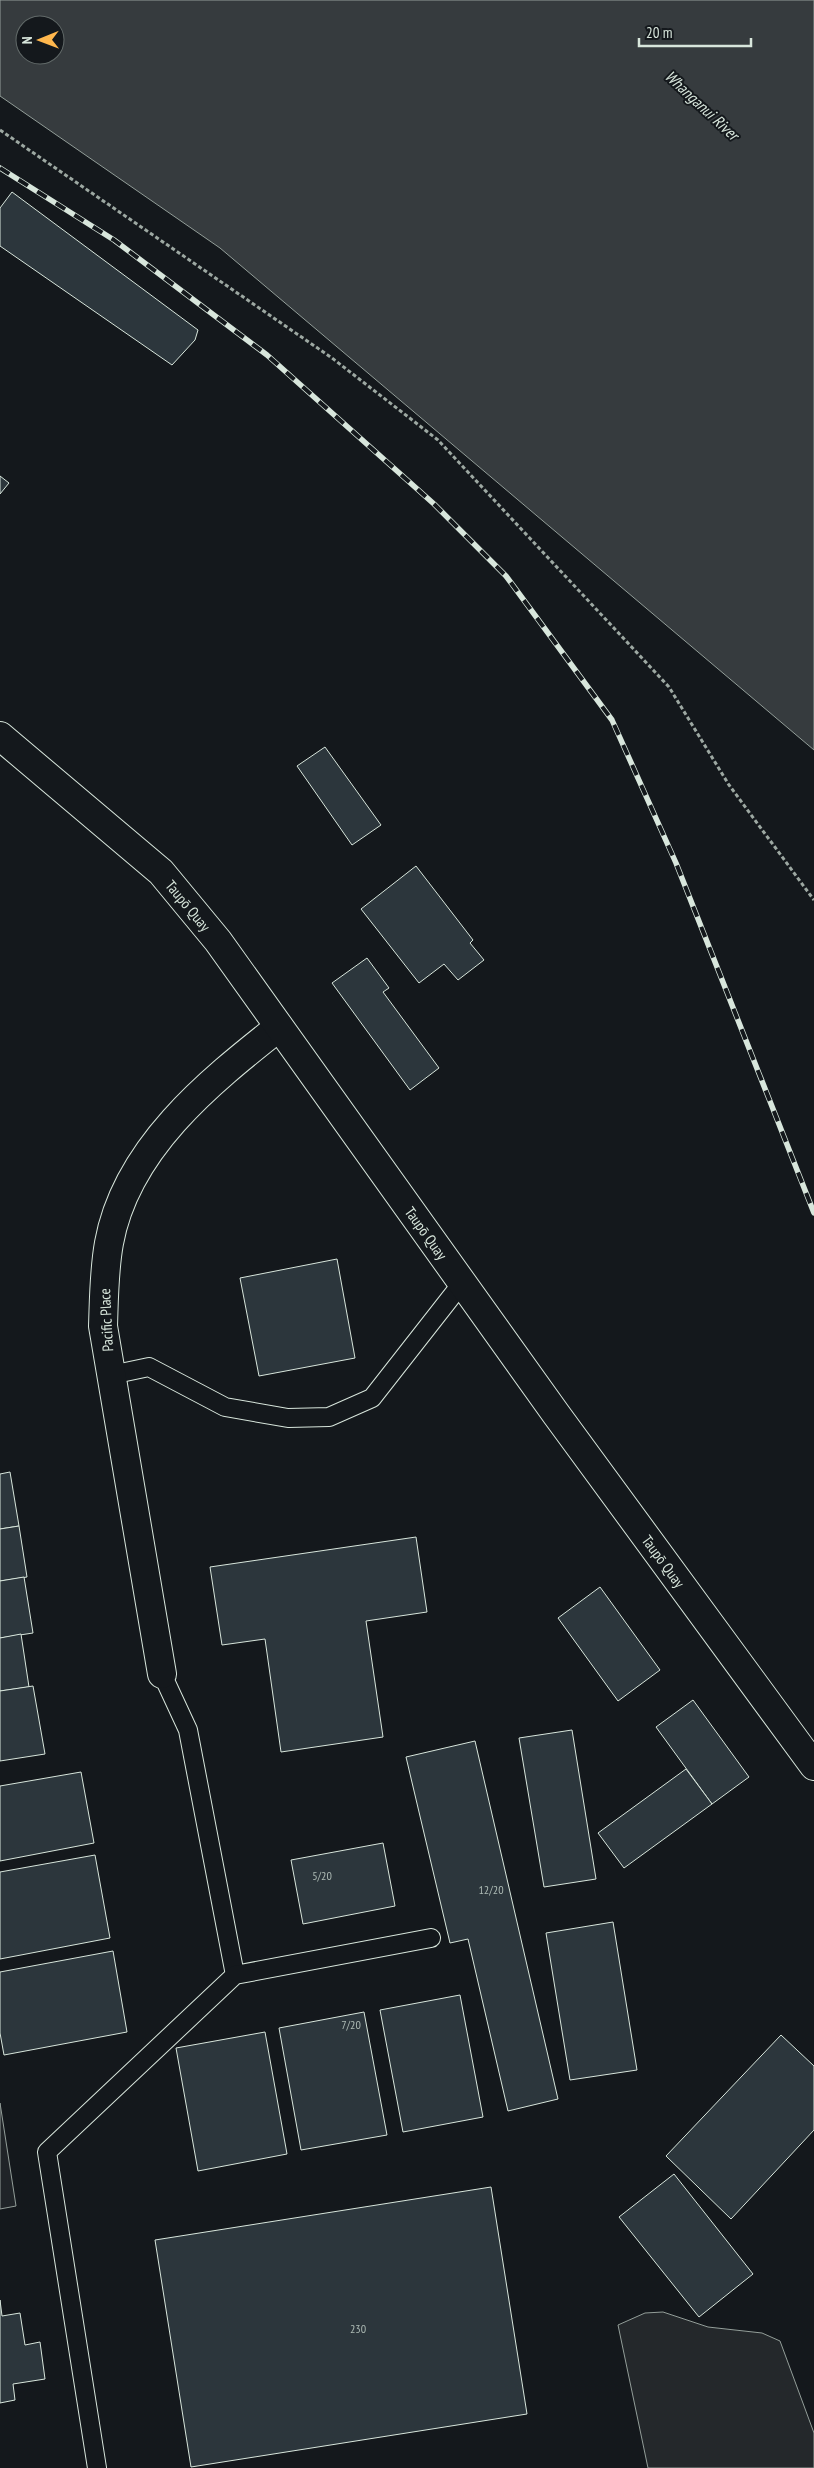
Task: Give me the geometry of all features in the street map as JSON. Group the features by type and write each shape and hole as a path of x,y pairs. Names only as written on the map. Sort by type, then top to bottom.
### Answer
{"street":[{"name":"Taupō Quay","path":"0,736 161,872 218,942 462,1283 814,1766"},
{"name":"Pacific Place","path":"162,1674 104,1326 104,1279 110,1242 120,1205 138,1167 194,1098 279,1027"}],"lane":[{"path":"111,1375 149,1367 225,1407 288,1418 329,1417 372,1398 462,1283"},
{"path":"162,1674 188,1730 234,1975"},
{"path":"97,2468 47,2152 234,1975 431,1938"}],"path":[{"path":"0,130 332,358 438,440 669,687 729,785 814,900"}],"shaded area":[{"path":"0,2103 16,2206 0,2209"},
{"path":"663,2312 708,2327 762,2333 780,2341 814,2433 814,2468 648,2468 618,2325 645,2313"}],"water":[{"name":"Whanganui River","path":"0,0 814,0 814,750 220,248 0,96"}],"building":[{"path":"12,192 198,330 195,340 172,365 0,246 0,208"},
{"path":"0,476 9,483 0,494"},
{"path":"325,747 381,825 352,845 297,766"},
{"path":"416,866 473,940 470,943 484,960 458,980 444,964 419,983 361,909"},
{"path":"367,958 389,988 383,992 439,1068 410,1090 332,983"},
{"path":"337,1259 355,1358 259,1376 240,1278"},
{"path":"10,1472 19,1526 0,1529 0,1474"},
{"path":"19,1526 27,1577 0,1581 0,1529"},
{"path":"416,1537 427,1612 366,1621 383,1737 281,1752 265,1639 222,1645 210,1567"},
{"path":"24,1577 33,1633 0,1638 0,1581"},
{"path":"600,1587 660,1670 618,1701 558,1618"},
{"path":"21,1634 29,1687 0,1691 0,1638"},
{"path":"33,1686 45,1754 0,1761 0,1691"},
{"path":"693,1700 749,1777 712,1804 656,1727"},
{"path":"572,1730 596,1879 544,1887 519,1738"},
{"path":"475,1741 558,2099 508,2111 468,1939 450,1943 406,1757"},
{"path":"686,1769 712,1804 624,1868 598,1833"},
{"path":"81,1772 94,1843 0,1861 0,1786"},
{"path":"383,1843 395,1906 303,1924 291,1860"},
{"path":"95,1855 110,1938 0,1959 0,1872"},
{"path":"613,1922 637,2070 570,2080 546,1933"},
{"path":"113,1951 127,2032 4,2055 0,2033 0,1972"},
{"path":"460,1995 483,2117 403,2132 380,2010"},
{"path":"364,2012 387,2135 301,2150 279,2028"},
{"path":"265,2032 287,2154 198,2171 176,2048"},
{"path":"781,2035 814,2066 814,2130 731,2219 666,2156"},
{"path":"674,2174 753,2274 699,2317 619,2217"},
{"path":"491,2187 527,2414 191,2467 155,2240"},
{"path":"0,2300 2,2316 20,2313 25,2345 40,2342 45,2379 13,2384 15,2400 0,2403"}],"railway":[{"path":"0,168 114,240 267,355 434,504 506,576 612,720 676,863 814,1213"}]}
